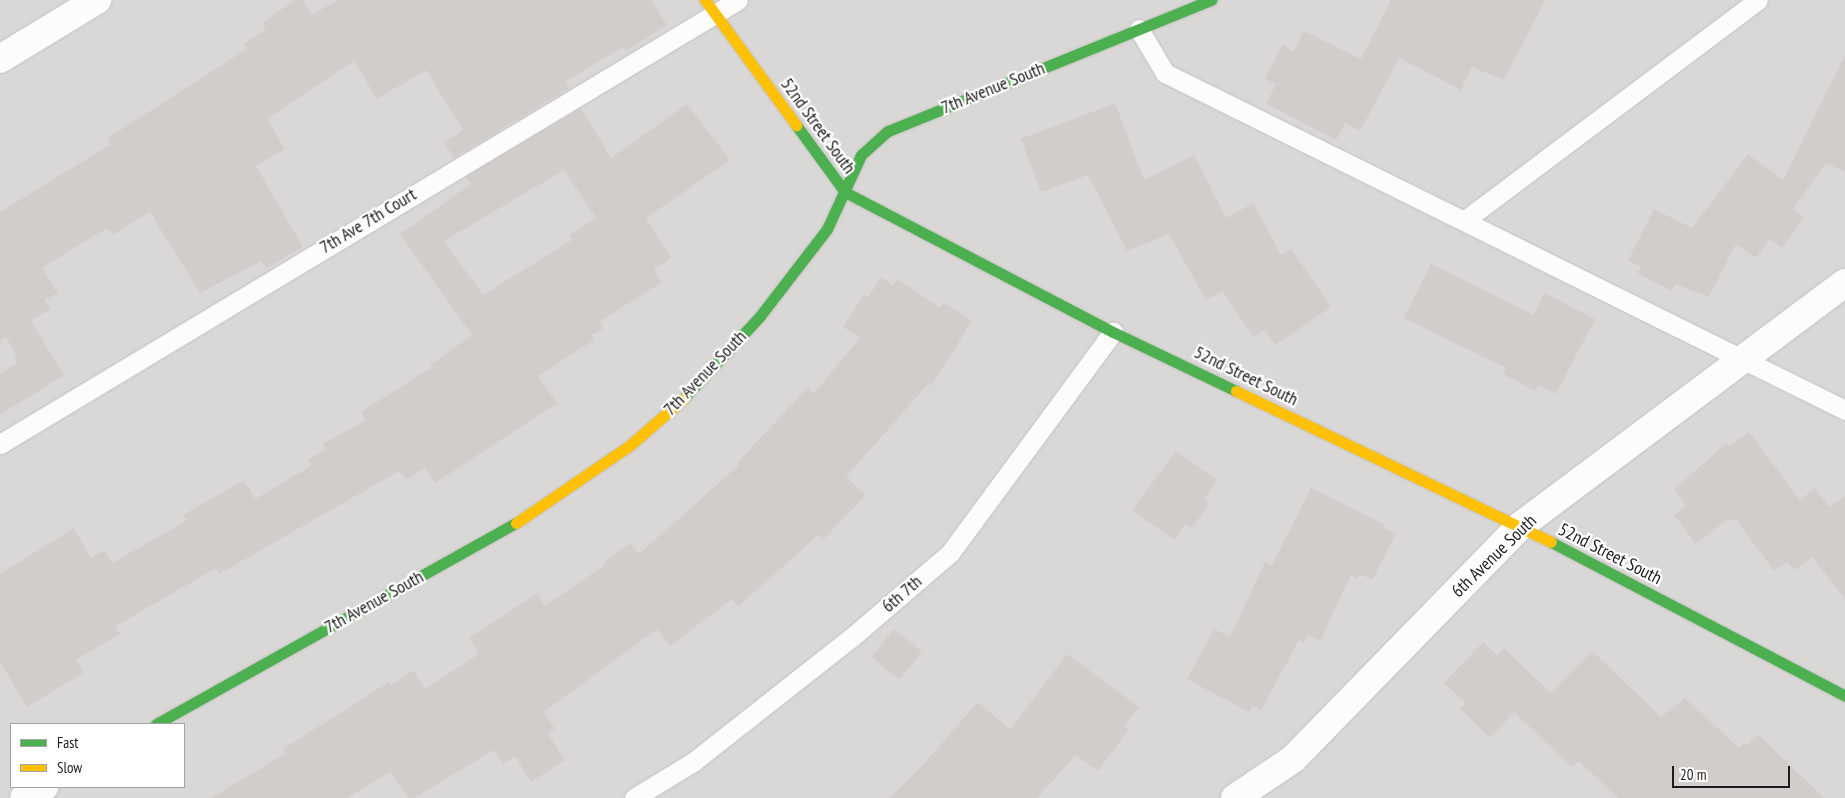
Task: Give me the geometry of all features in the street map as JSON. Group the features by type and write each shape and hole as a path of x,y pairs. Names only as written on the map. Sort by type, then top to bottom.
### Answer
{"street":[{"path":"0,59 97,0"},
{"name":"52nd Street South","path":"705,0 845,192 1113,332 1520,526 1843,691"},
{"name":"7th Avenue South","path":"158,723 522,520 629,446 678,404 760,316 827,229 861,155 888,131 1210,0"},
{"name":"6th Avenue South","path":"1235,798 1293,758 1520,526 1845,283"},
{"path":"24,798 42,788"}],"lane":[{"name":"7th Ave 7th Court","path":"0,444 357,227 716,16 738,0"},
{"path":"1465,220 1758,0"},
{"path":"1139,29 1165,73 1465,220 1845,410"},
{"name":"6th 7th","path":"634,798 693,762 852,637 950,553 1113,332"}],"shaded area":[{"path":"0,0 1845,0 1845,798 0,798"}],"building":[{"path":"295,0 302,0 312,15 337,0 651,0 667,25 626,51 624,46 565,82 569,88 454,158 444,142 463,130 426,70 377,99 354,61 267,119 285,149 256,166 303,247 266,268 262,261 200,293 150,212 112,235 107,228 42,268 58,293 45,300 50,309 31,321 64,375 0,415 0,374 17,363 14,358 17,356 6,337 0,341 0,212 111,144 108,138 247,49 244,44 266,29 262,23"},
{"path":"1391,0 1545,0 1504,80 1472,67 1461,90 1399,58 1360,131 1345,123 1336,140 1266,104 1276,84 1265,79 1282,45 1294,51 1304,31 1361,59"},
{"path":"1845,55 1845,172 1826,163 1793,209 1804,217 1782,248 1770,239 1756,258 1736,244 1709,297 1675,284 1672,291 1638,274 1641,267 1628,260 1654,209 1692,228 1748,154 1783,180"},
{"path":"1115,103 1144,180 1194,155 1226,218 1253,203 1281,255 1291,249 1331,307 1275,345 1265,330 1254,337 1222,291 1206,300 1169,234 1127,251 1088,175 1041,192 1021,139"},
{"path":"687,104 730,160 646,218 671,258 654,269 662,282 599,322 604,329 592,335 594,340 538,376 557,403 435,483 425,468 406,480 399,471 219,574 216,568 116,626 120,634 76,660 83,673 27,707 0,662 0,574 74,528 91,558 104,550 112,563 186,521 183,515 244,480 255,499 311,466 308,460 326,449 323,444 366,420 361,412 432,367 430,365 472,335 400,234 471,184 466,176 581,108 611,158","holes":["564,170 596,218 569,235 572,240 483,295 444,241"]},
{"path":"1431,264 1533,315 1545,293 1595,319 1556,394 1538,385 1535,391 1503,374 1506,368 1404,318"},
{"path":"881,277 893,286 897,279 940,308 943,302 972,321 931,386 928,384 846,477 866,495 823,540 818,535 738,607 732,599 670,646 657,629 544,712 555,729 548,734 565,760 531,782 515,756 503,764 494,750 414,798 409,798 390,772 347,798 211,798 286,753 283,749 389,682 391,685 413,670 425,689 479,654 469,638 537,593 545,606 606,564 604,562 630,543 639,554 739,465 737,463 808,387 814,393 860,338 843,327 864,295 868,298"},
{"path":"1749,432 1800,500 1815,488 1829,507 1845,496 1845,599 1812,557 1794,570 1787,562 1774,571 1735,518 1730,522 1728,519 1696,544 1674,515 1686,505 1674,489 1727,443 1730,446"},
{"path":"1176,451 1217,480 1204,499 1210,503 1191,529 1186,524 1174,540 1132,510"},
{"path":"1311,488 1385,525 1384,528 1396,534 1372,580 1360,574 1358,579 1351,575 1320,641 1308,635 1304,643 1299,640 1261,710 1253,706 1249,712 1187,679 1214,629 1230,637 1265,562 1272,565"},
{"path":"894,629 922,652 899,680 871,657"},
{"path":"1483,642 1497,655 1504,648 1551,693 1592,651 1661,717 1685,698 1739,748 1744,743 1747,745 1758,734 1824,798 1618,798 1579,761 1572,767 1514,712 1490,738 1460,709 1466,703 1444,683"},
{"path":"1067,654 1139,707 1124,726 1129,729 1098,771 1076,755 1037,798 889,798 921,767 978,702 1010,730"}],"traffic: fast":[{"path":"683,399 760,316 827,229 861,155 888,131 1211,0"},
{"path":"796,125 845,192 1113,332 1236,391"},
{"path":"158,723 516,523"},
{"path":"1551,542 1845,696"}],"traffic: slow":[{"path":"705,0 796,125"},
{"path":"1236,391 1551,542"},
{"path":"516,523 629,446 683,399"}]}
